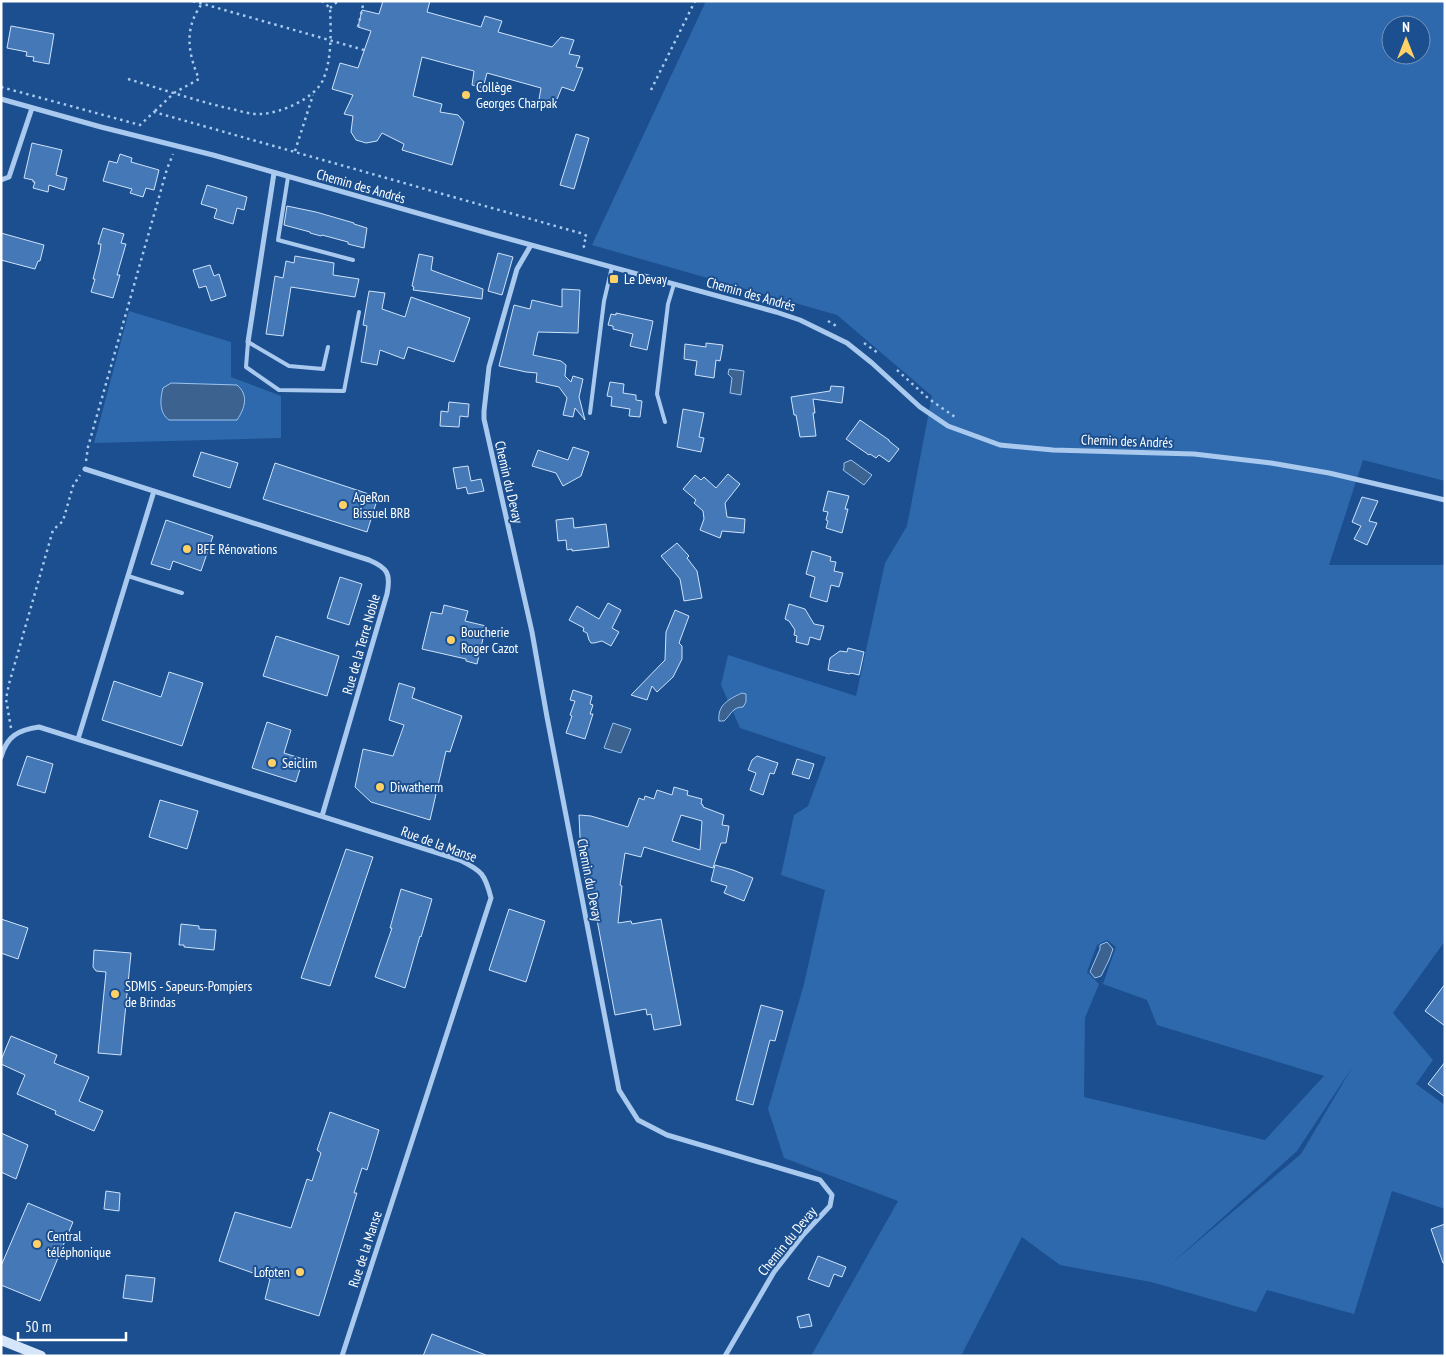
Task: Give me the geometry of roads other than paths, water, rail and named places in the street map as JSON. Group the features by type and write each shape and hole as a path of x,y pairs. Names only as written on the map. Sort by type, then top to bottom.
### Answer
{"main road":[{"path":"1,1340 41,1356"}],"street":[{"name":"Chemin des Andrés","path":"1,99 274,172 800,320 847,343 920,407 948,426 1000,445 1053,450 1194,454 1271,463 1329,473 1445,500"},
{"path":"1,180 8,177 32,108"},
{"path":"248,342 274,172"},
{"name":"Chemin du Devay","path":"531,245 517,269 489,367 484,419 532,632 550,735 619,1090 638,1120 667,1135 820,1180 832,1195 830,1206 774,1272 725,1356"},
{"name":"Rue de la Terre Noble","path":"85,469 369,560 382,566 387,572 389,579 387,594 322,816"},
{"path":"78,739 154,491"},
{"name":"Rue de la Manse","path":"1,757 4,748 12,737 23,730 38,727 460,860 478,869 487,882 491,898 342,1356"}],"lane":[{"path":"288,177 278,240 353,260"},
{"path":"590,413 604,301 612,267"},
{"path":"666,422 657,394 668,304 674,284"},
{"path":"328,348 323,369 289,366 248,342 246,367 279,390 344,391 359,312"},
{"path":"128,576 182,593"}],"place":[{"name":"Collège Georges Charpak","path":"466,95"},
{"name":"Le Devay","path":"614,279"},
{"name":"AgeRon Bissuel BRB","path":"343,505"},
{"name":"BFE Rénovations","path":"187,549"},
{"name":"Boucherie Roger Cazot","path":"451,640"},
{"name":"Seiclim","path":"272,763"},
{"name":"Diwatherm","path":"380,787"},
{"name":"SDMIS - Sapeurs-Pompiers de Brindas","path":"115,994"},
{"name":"Central téléphonique","path":"37,1244"},
{"name":"Lofoten","path":"300,1272"}]}
